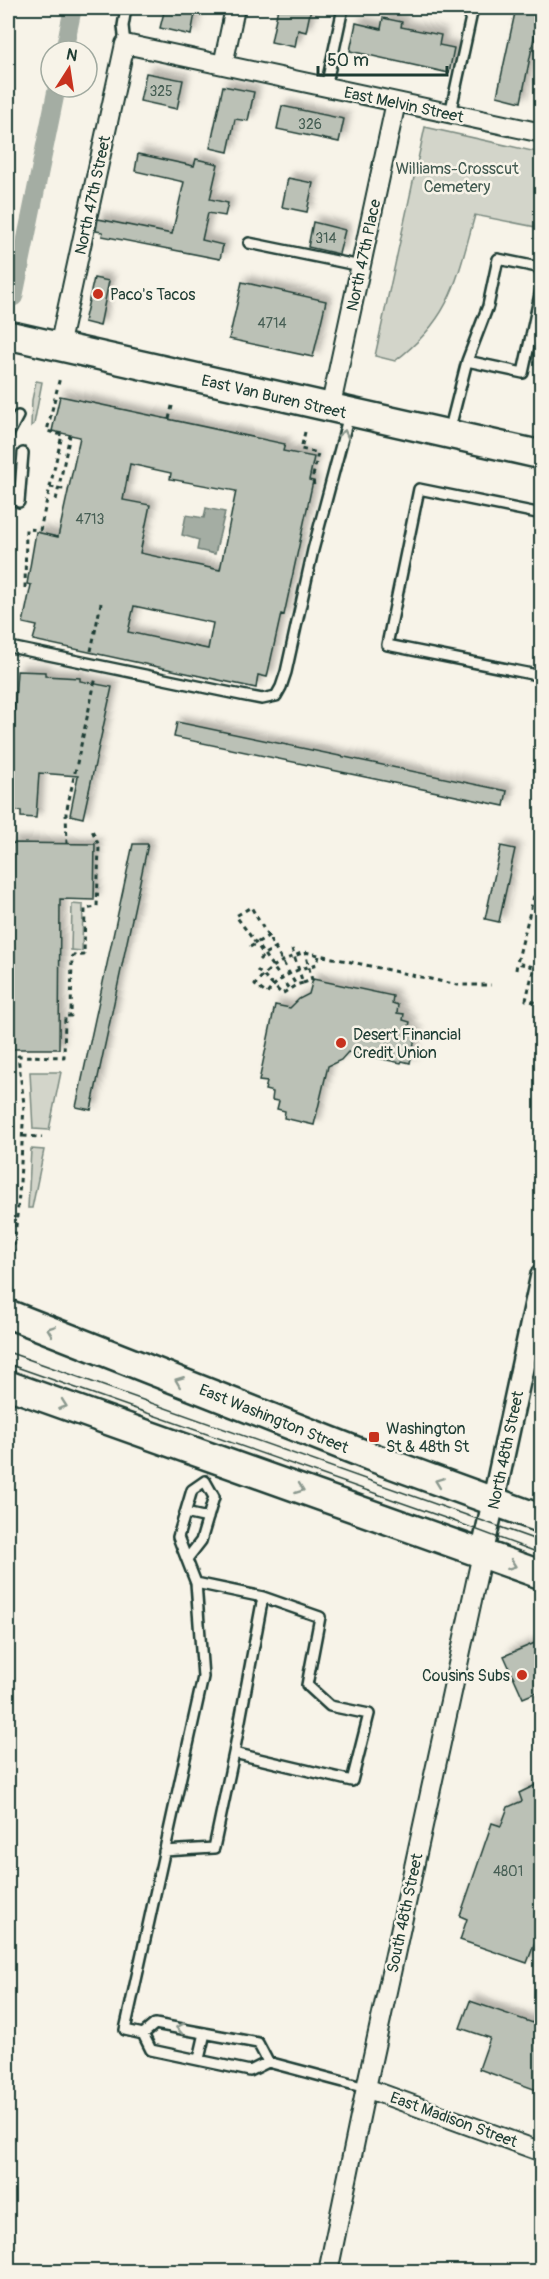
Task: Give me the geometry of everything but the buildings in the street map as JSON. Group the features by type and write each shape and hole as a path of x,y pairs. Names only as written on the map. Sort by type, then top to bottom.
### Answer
{"main road":[{"name":"East Van Buren Street","path":"16,337 542,455"},
{"name":"East Washington Street","path":"8,1314 369,1456 542,1519"},
{"path":"8,1385 208,1470 482,1554 542,1575"}],"street":[{"path":"223,65 235,8"},
{"name":"East Melvin Street","path":"125,44 542,133"},
{"name":"North 47th Street","path":"59,347 125,44"},
{"name":"North 47th Place","path":"340,411 361,266 396,102"},
{"name":"North 48th Street","path":"482,1554 542,1275"},
{"name":"South 48th Street","path":"328,2271 482,1554"},
{"name":"East Madison Street","path":"366,2088 542,2152"}],"lane":[{"path":"125,44 123,26 126,8"},
{"path":"326,87 343,8"},
{"path":"450,114 473,8"},
{"path":"249,243 361,266"},
{"path":"449,435 467,361 488,306 498,259 542,268"},
{"path":"467,361 523,373 542,285"},
{"path":"10,647 262,699 276,696 286,672 313,550 339,454 340,411"},
{"path":"8,435 18,416"},
{"path":"8,489 19,498 23,453"},
{"path":"542,514 419,489 387,645 542,676"},
{"path":"143,2034 125,2030 203,1677 196,1583 178,1537 192,1490 208,1470"},
{"path":"188,1559 201,1541 214,1497 208,1470"},
{"path":"185,1513 208,1518"},
{"path":"196,1583 263,1597 320,1617 307,1685 330,1706 369,1714 352,1781 234,1753"},
{"path":"164,1851 214,1848 263,1597"},
{"path":"143,2034 155,2024 258,2043 268,2062"},
{"path":"199,2059 205,2033"},
{"path":"143,2034 151,2050 250,2071 268,2062 366,2088"}],"path":[{"path":"25,588 26,529 40,530 62,435 47,431 60,377"},
{"path":"169,419 173,402"},
{"path":"305,432 301,449 318,453 313,476 315,484 313,495"},
{"path":"56,500 70,435"},
{"path":"50,487 69,490"},
{"path":"67,844 66,813 96,677 86,674 101,603"},
{"path":"11,1281 24,1104 18,1056 64,1057 65,1016 71,1016 72,956 84,955 85,909 97,907 99,846 92,830"},
{"path":"516,970 537,884 542,881"},
{"path":"289,989 236,916 251,907 296,986"},
{"path":"250,947 273,933"},
{"path":"259,960 280,945"},
{"path":"292,949 303,982"},
{"path":"257,970 282,994 303,982 312,980 305,952"},
{"path":"320,956 317,964 280,978 267,994 255,985 262,975 282,960 305,952 458,985 491,985"},
{"path":"518,963 534,966 526,1000 542,1004"},
{"path":"23,1136 42,1137"}],"green space":[{"name":"Williams-Crosscut Cemetery","path":"425,127 541,153 541,228 475,215 457,278 441,313 414,345 395,361 375,356"},
{"path":"36,381 42,382 34,424 31,426 32,400"},
{"path":"72,904 83,905 82,951 71,950"},
{"path":"30,1072 61,1072 49,1130 33,1129"},
{"path":"31,1149 44,1150 32,1208 28,1208"}],"shaded area":[{"path":"206,508 225,512 215,554 197,550 199,540 182,535 186,515 204,518"}],"waterway":[{"path":"67,39 73,8"},
{"path":"14,297 55,99"}],"tram line":[{"path":"8,1352 542,1542"},
{"path":"8,1364 542,1554"}],"place":[{"name":"Paco's Tacos","path":"98,294"},
{"name":"Desert Financial Credit Union","path":"341,1043"},
{"name":"Washington St & 48th St","path":"374,1437"},
{"name":"Cousins Subs","path":"522,1675"}]}
